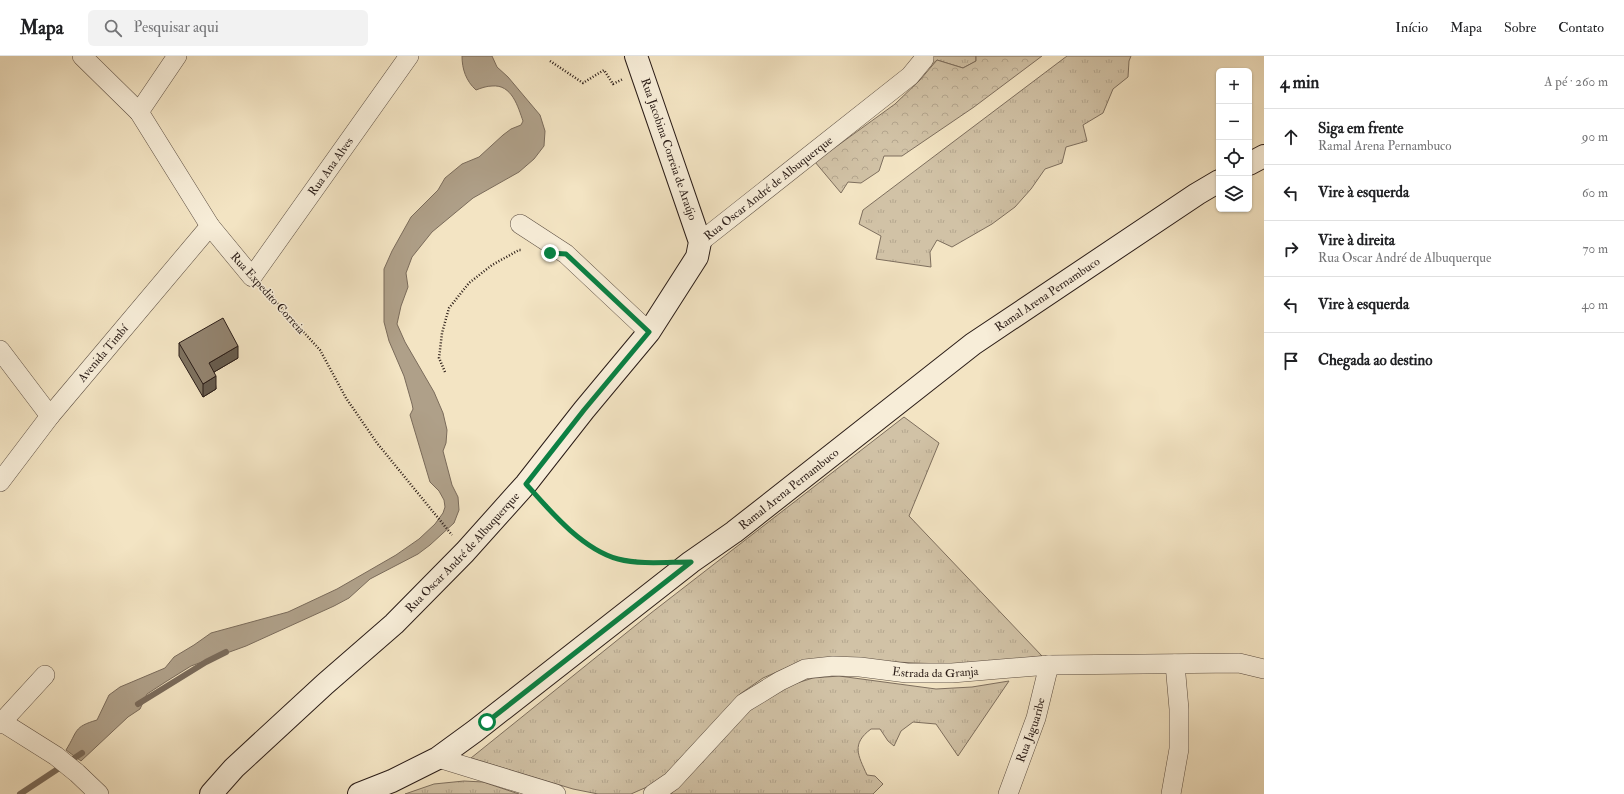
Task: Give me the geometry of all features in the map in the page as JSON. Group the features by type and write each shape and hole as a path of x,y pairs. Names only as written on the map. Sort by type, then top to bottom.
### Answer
{"main road":[{"name":"Rua Jacobina Correia de Araújo","path":"639,63 700,242"},
{"path":"1252,162 1264,156"},
{"name":"Ramal Arena Pernambuco","path":"359,794 392,781 438,758 475,731 691,562 734,532 973,344 1216,183"},
{"name":"Rua Oscar André de Albuquerque","path":"211,794 234,768 325,684 394,624 465,552 526,484 584,410 649,332 697,257 700,242"}],"street":[{"name":"Rua Expedito Correia","path":"82,56 139,112 210,226 252,277"},
{"path":"139,112 177,56"},
{"name":"Rua Ana Alves","path":"252,277 409,56"},
{"name":"Rua Oscar André de Albuquerque","path":"700,242 910,76 924,59 924,56"},
{"path":"520,224 566,254 649,332"},
{"name":"Avenida Timbí","path":"0,482 50,416 210,226"},
{"path":"0,350 50,416"},
{"name":"Estrada da Granja","path":"653,794 672,781 744,703 780,681 805,669 833,666 860,667 907,673 952,673 1049,665 1240,663 1264,668"},
{"path":"1171,794 1179,749 1179,709 1175,664"},
{"name":"Rua Jaguaribe","path":"1008,794 1036,718 1049,665"},
{"path":"45,675 1,723 56,756 99,794"},
{"path":"438,758 556,794"}],"path":[{"path":"550,61 583,83 604,70 613,84 639,63"},
{"path":"446,372 439,358 442,333 449,308 469,283 492,265 519,250 527,250"},
{"name":"Rua Expedito Correia","path":"252,277 320,350 346,398 377,443 451,533"},
{"path":"526,484 570,530 597,551 618,559 656,563"}],"green space":[{"path":"931,56 976,56 976,61 963,68 937,60 928,68"},
{"path":"976,56 1042,56 974,107 902,156 884,156 879,171 861,183 848,182 841,193 815,162 895,104 920,80 937,60 963,68 976,61"},
{"path":"1067,56 1131,56 1129,61 1128,77 1113,89 1103,113 1083,125 1087,141 1066,147 1062,163 1045,169 1031,189 1015,207 992,224 952,247 937,240 930,252 931,267 876,259 881,236 859,224 863,210"},
{"path":"904,417 939,443 909,516 1042,656 973,665 823,658 795,664 763,678 740,694 686,755 656,783 631,794 598,794 573,789 471,758 651,613"},
{"path":"839,676 936,689 972,687 1009,681 958,756 936,724 913,722 901,731 894,746 888,741 880,729 871,729 861,740 858,750 867,775 875,776 883,784 873,794 671,794 747,708 784,687 813,678"},
{"path":"464,781 483,782 519,794 405,794 434,784"}],"shaded area":[{"path":"462,56 492,56 497,67 508,77 540,115 545,131 544,146 534,159 519,172 473,198 432,232 412,257 406,273 408,287 401,306 397,324 405,342 434,392 443,413 447,430 446,443 443,451 452,485 458,497 459,510 454,523 418,554 370,579 349,598 246,646 191,666 167,681 147,694 140,709 128,717 81,761 66,750 77,730 84,725 97,720 109,695 120,687 165,668 174,657 211,633 288,612 337,589 396,555 419,539 435,524 443,513 445,507 444,500 439,491 430,482 410,415 413,409 404,376 389,341 384,322 384,269 411,217 438,190 445,178 462,164 479,157 503,135 511,129 521,125 523,121 516,103 505,89 499,86 490,86 476,90 465,74"}],"building":[{"path":"223,318 238,346 209,363 216,376 203,384 179,343"}],"waterway":[{"path":"138,704 206,662 226,652"},
{"path":"20,794 82,753"}],"route":[{"path":"487,722 691,562 648,563 618,559 597,551 570,530 526,484 584,410 649,332 566,254 550,253"}]}
